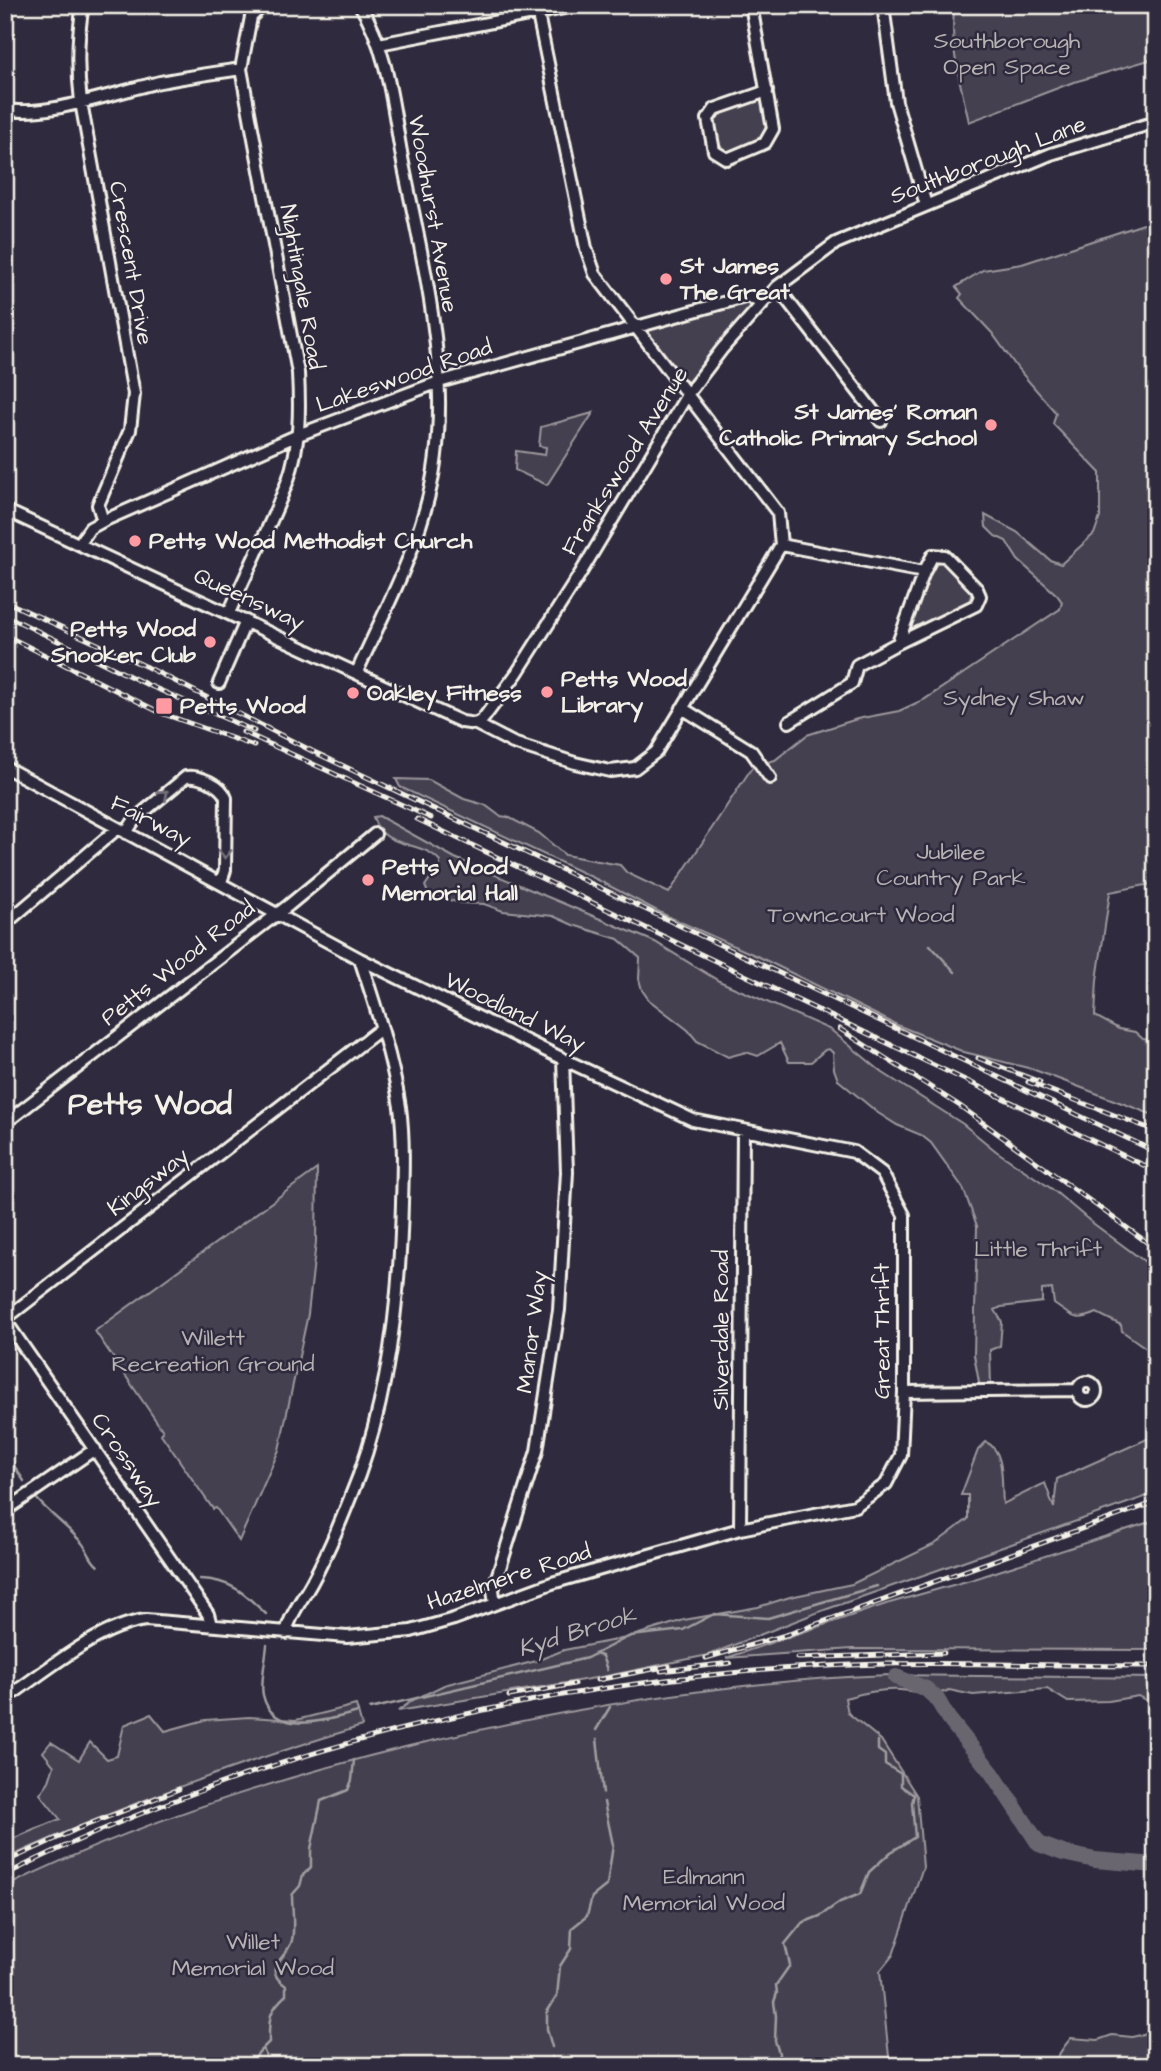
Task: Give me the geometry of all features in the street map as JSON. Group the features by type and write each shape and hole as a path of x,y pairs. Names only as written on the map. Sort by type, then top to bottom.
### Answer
{"street":[{"name":"Crescent Drive","path":"83,5 78,35 77,70 81,102 134,394 130,430 98,505 103,521"},
{"name":"Nightingale Road","path":"229,613 289,478 298,435 300,408 298,373 241,69 251,17 263,5"},
{"name":"Woodhurst Avenue","path":"357,672 408,560 425,510 440,430 439,382 429,294 379,44 360,5"},
{"path":"379,44 537,8 580,5"},
{"path":"751,5 767,91 773,129 765,143 727,159 714,151 708,119 715,108 767,91"},
{"path":"883,5 896,102 926,205"},
{"path":"537,8 586,248 595,274 778,513 781,545 924,572"},
{"path":"5,109 19,113 81,102 159,83 241,69"},
{"name":"Southborough Lane","path":"836,243 1051,154 1156,122"},
{"name":"Frankswood Avenue","path":"476,724 484,719 523,663 687,395 761,303 777,287 836,243"},
{"path":"777,287 881,421"},
{"name":"Lakeswood Road","path":"79,544 90,528 103,521 298,435 439,382 748,296 761,303"},
{"name":"Queensway","path":"5,510 462,722 476,724 513,743 575,764 610,772 635,768 656,752 781,545"},
{"path":"789,722 852,683 857,665 976,605 980,596 977,589 945,555 933,555 898,643"},
{"path":"219,683 246,621"},
{"path":"682,708 751,751 770,778"},
{"name":"Fairway","path":"5,767 276,914"},
{"path":"5,924 186,777 195,776 220,789 226,798 225,870 221,882"},
{"name":"Petts Wood Road","path":"5,1123 276,914 375,834"},
{"name":"Woodland Way","path":"276,914 360,959 693,1120 743,1130"},
{"path":"286,1633 288,1623 344,1517 364,1460 386,1363 401,1243 403,1177 400,1111 382,1028 360,959"},
{"name":"Kingsway","path":"5,1320 382,1028"},
{"name":"Manor Way","path":"495,1603 493,1590 537,1451 559,1310 567,1172 563,1059"},
{"name":"Great Thrift","path":"740,1529 855,1506 886,1484 901,1455 904,1392 904,1215 882,1173 854,1152 743,1130"},
{"name":"Silverdale Road","path":"740,1529 743,1130"},
{"name":"Crossway","path":"5,1320 208,1614 211,1625"},
{"path":"904,1392 1078,1391"},
{"path":"5,1511 95,1449"},
{"name":"Hazelmere Road","path":"5,1699 108,1630 128,1622 146,1620 347,1637 411,1631 454,1619 552,1583 740,1529"}],"green space":[{"name":"Southborough Open Space","path":"955,5 1156,5 1156,58 1071,83 969,122 954,49"},
{"path":"763,97 766,128 760,139 731,153 718,147 712,119 720,110"},
{"name":"Jubilee Country Park","path":"1156,220 1156,883 1110,892 1097,980 1095,1016 1119,1029 1135,1032 1143,1039 1156,1041 1156,1116 1032,1069 964,1052 897,1025 400,787 396,779 429,780 539,833 565,855 620,865 627,873 669,893 753,766 775,760 807,735 857,719 899,711 925,699 1060,609 1062,602 1057,595 1018,560 1006,541 995,536 986,527 985,515 1017,532 1050,560 1061,564 1094,534 1100,517 1100,473 1053,424 1056,413 1018,369 992,333 959,298 962,294 956,287 983,270 1022,264"},
{"path":"746,301 752,306 688,382 682,378 644,327"},
{"path":"593,413 547,485 515,470 516,451 545,455 546,447 539,446 541,427"},
{"path":"942,557 972,591 969,603 914,630 909,624 933,562"},
{"name":"Little Thrift","path":"379,816 455,858 655,942 719,981 831,1030 883,1073 963,1124 1156,1270 1156,1355 1122,1331 1121,1325 1097,1313 1084,1318 1074,1317 1054,1304 1052,1289 1042,1290 1042,1302 995,1310 1002,1322 1000,1346 990,1350 991,1386 980,1388 974,1355 977,1226 963,1188 931,1143 878,1113 838,1080 833,1053 829,1049 811,1062 789,1062 780,1043 758,1056 746,1052 728,1057 697,1041 688,1030 649,1000 639,979 640,958 618,939 553,916 503,911 484,904 461,903 429,895 425,886 431,877 440,872 440,861 432,854 385,835 373,817"},
{"name":"Willett Recreation Ground","path":"317,1169 316,1242 308,1314 279,1450 239,1541 216,1508 213,1509 161,1434 163,1431 95,1331"},
{"path":"1156,1435 1156,1493 816,1613 708,1655 607,1676 398,1711 413,1700 444,1685 536,1661 564,1650 626,1638 684,1620 758,1607 790,1597 852,1584 935,1544 968,1519 968,1495 961,1495 978,1450 986,1442 992,1446 1000,1460 1003,1504 1045,1483 1054,1508 1057,1479"},
{"path":"1156,1520 1156,1650 852,1649 726,1658 886,1604 974,1579"},
{"path":"889,1675 1156,1678 1156,1706 1138,1696 1109,1701 1068,1702 1047,1689 973,1695 949,1690 931,1694 886,1690 845,1698 848,1713 881,1740 917,1796 923,1867 893,1955 880,1971 890,2066 5,2066 5,1887 53,1864 153,1824 254,1789 357,1759 468,1732 647,1698 768,1683"},
{"path":"356,1705 362,1726 181,1786 5,1859 5,1842 60,1819 40,1794 49,1781 54,1766 43,1752 51,1742 79,1760 90,1742 107,1759 117,1756 124,1725 151,1714 165,1731 205,1720 249,1717 296,1720"},
{"path":"1149,2033 1156,2037 1155,2066 1054,2066 1071,2038 1098,2040 1112,2035 1132,2037"}],"waterway":[{"path":"930,945 955,972"},
{"name":"Kyd Brook","path":"5,1452 24,1481"},
{"name":"Kyd Brook","path":"37,1499 82,1543 98,1566"},
{"name":"Kyd Brook","path":"200,1579 229,1585 266,1614"},
{"name":"Kyd Brook","path":"370,1709 587,1658 630,1636 683,1630 714,1614 768,1618 877,1586"},
{"name":"Kyd Brook","path":"267,1645 262,1690 269,1709 278,1717 303,1723 358,1712"},
{"path":"595,1654 602,1656 607,1670"},
{"name":"Kyd Brook","path":"896,1677 926,1689 937,1699 948,1718 992,1773 1039,1844 1095,1860 1156,1865"},
{"name":"Kyd Brook","path":"910,1682 910,1688"},
{"path":"596,1730 610,1707"},
{"path":"597,1739 603,1793"},
{"path":"778,2066 774,2002 776,1985 790,1965 785,1944 802,1923 860,1894 869,1872 891,1852 915,1837 912,1803 914,1795 901,1786 901,1774 885,1764 885,1755 878,1750 878,1741"},
{"path":"252,2066 258,2053 269,2042 273,2011 286,1995 286,1986 278,1979 275,1968 292,1940 292,1895 300,1886 303,1875 311,1867 311,1849 321,1801 348,1790 354,1760"},
{"path":"552,2047 547,2029 547,2012 557,1996 560,1966 571,1949 572,1928 587,1916 592,1897 607,1885 613,1845 604,1802"},
{"path":"263,2049 267,2066"},
{"path":"552,2057 552,2066"}],"railway":[{"path":"5,601 147,667 312,751 1156,1152"},
{"path":"5,615 148,685 254,731"},
{"path":"5,635 161,713 254,746"},
{"path":"243,732 431,818"},
{"path":"417,819 1156,1171"},
{"path":"840,1029 960,1106 1156,1249"},
{"path":"978,1058 1040,1082"},
{"path":"1028,1082 1156,1131"},
{"path":"706,1658 789,1634 1156,1502"},
{"path":"797,1658 944,1653"},
{"path":"661,1671 730,1663"},
{"path":"5,1875 100,1831 197,1792 296,1758 398,1730 500,1707 707,1675 811,1667 940,1664 1156,1666"},
{"path":"597,1680 669,1666"},
{"path":"509,1696 574,1684"},
{"path":"5,1862 77,1829 179,1789"}],"place":[{"name":"St James The Great","path":"666,279"},
{"name":"St James' Roman Catholic Primary School","path":"991,425"},
{"name":"Petts Wood Methodist Church","path":"135,541"},
{"name":"Petts Wood Snooker Club","path":"210,642"},
{"name":"Petts Wood Library","path":"547,692"},
{"name":"Oakley Fitness","path":"353,693"},
{"name":"Petts Wood","path":"164,706"},
{"name":"Petts Wood Memorial Hall","path":"368,880"}],"district":[{"name":"Petts Wood","path":"150,1105"}],"park label":[{"name":"Sydney Shaw","path":"1014,698"},
{"name":"Towncourt Wood","path":"861,915"},
{"name":"Edlmann Memorial Wood","path":"704,1890"},
{"name":"Willet Memorial Wood","path":"253,1955"}]}
